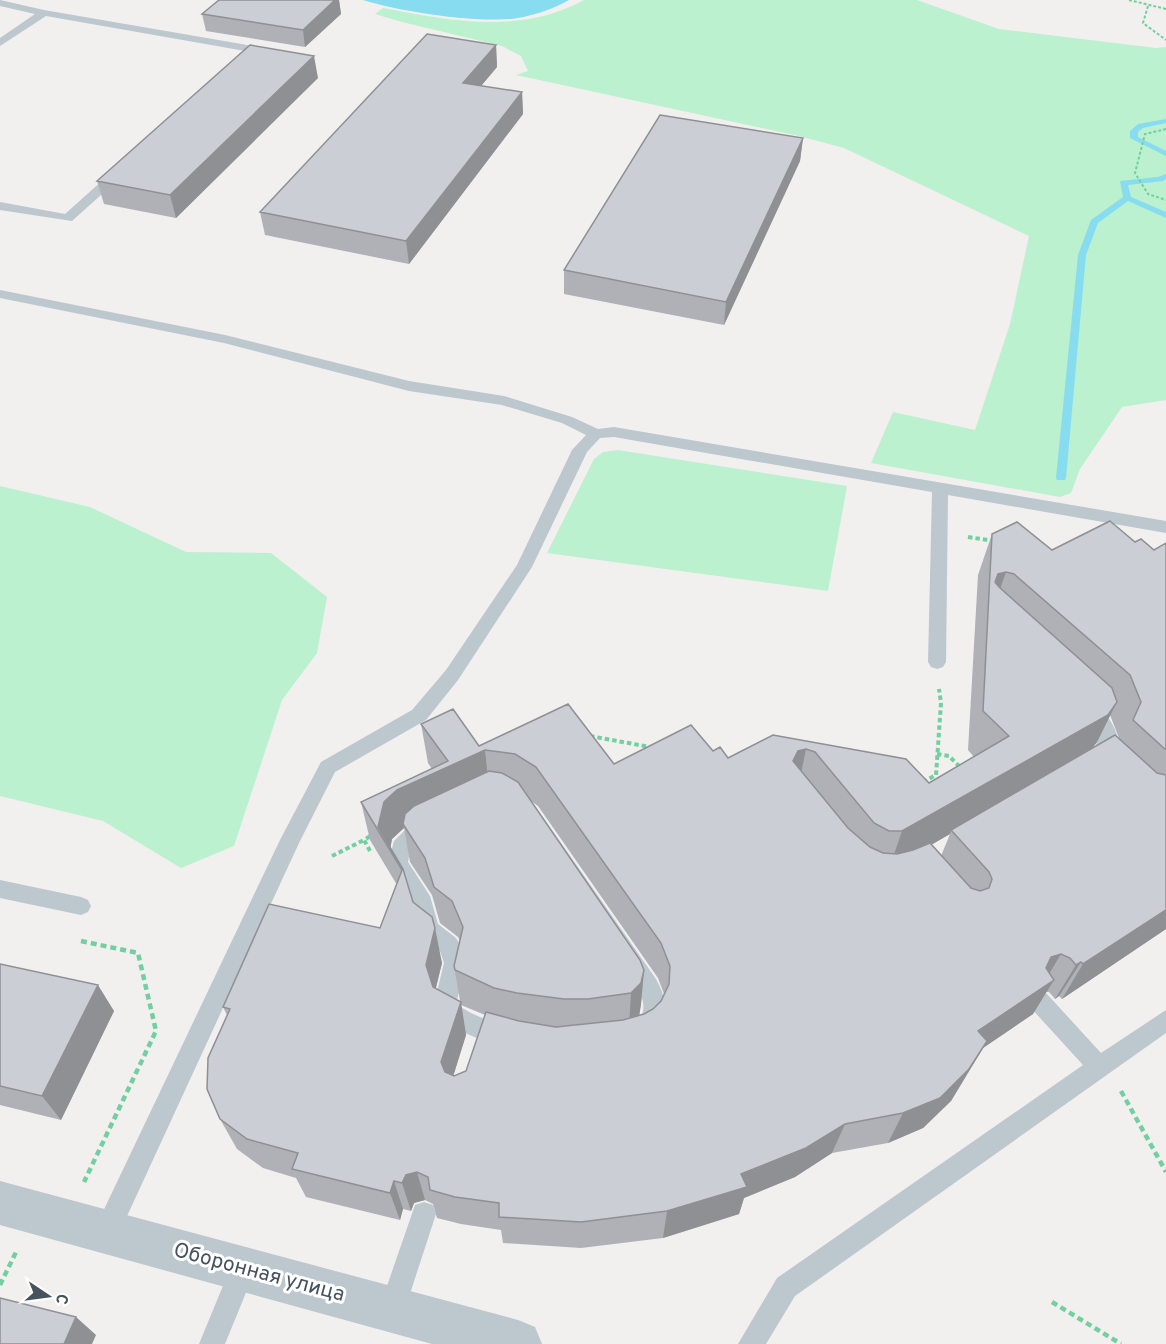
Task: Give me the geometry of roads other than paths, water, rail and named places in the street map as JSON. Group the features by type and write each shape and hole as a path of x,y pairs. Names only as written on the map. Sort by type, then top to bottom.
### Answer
{"street":[{"name":"Оборонная улица","path":"0,1203 518,1344"}],"lane":[{"path":"0,3 44,13 259,50 242,65"},
{"path":"0,43 44,13"},
{"path":"0,206 68,218 129,165"},
{"path":"0,294 225,339 409,386 504,401 567,420 596,434 614,432 1166,527"},
{"path":"107,1231 290,840 328,768 419,715 452,675 524,567 580,450 596,434"},
{"path":"937,662 940,487"},
{"path":"1076,698 1101,721 1109,735 1108,750 1093,764 1112,775"},
{"path":"490,799 510,801 529,813 648,986 655,999 655,1010 651,1025 640,1036 623,1041 556,1046 481,1030 450,1014 446,1000 455,963 449,945 429,929 423,902 398,863 401,847 412,836 490,799"},
{"path":"0,889 81,906"},
{"path":"1039,1001 1102,1064"},
{"path":"751,1344 786,1287 1166,1020"},
{"path":"474,1053 481,1030"},
{"path":"392,1309 424,1214"},
{"path":"212,1344 243,1268"}],"water":[{"path":"363,0 569,0 533,14 495,20 437,15"}],"waterway":[{"path":"1166,121 1141,126 1134,131 1134,138 1166,154"},
{"path":"1127,198 1123,183 1160,179 1166,176"},
{"path":"1061,478 1082,255 1094,222 1127,198"},
{"path":"1127,198 1166,215"}]}
